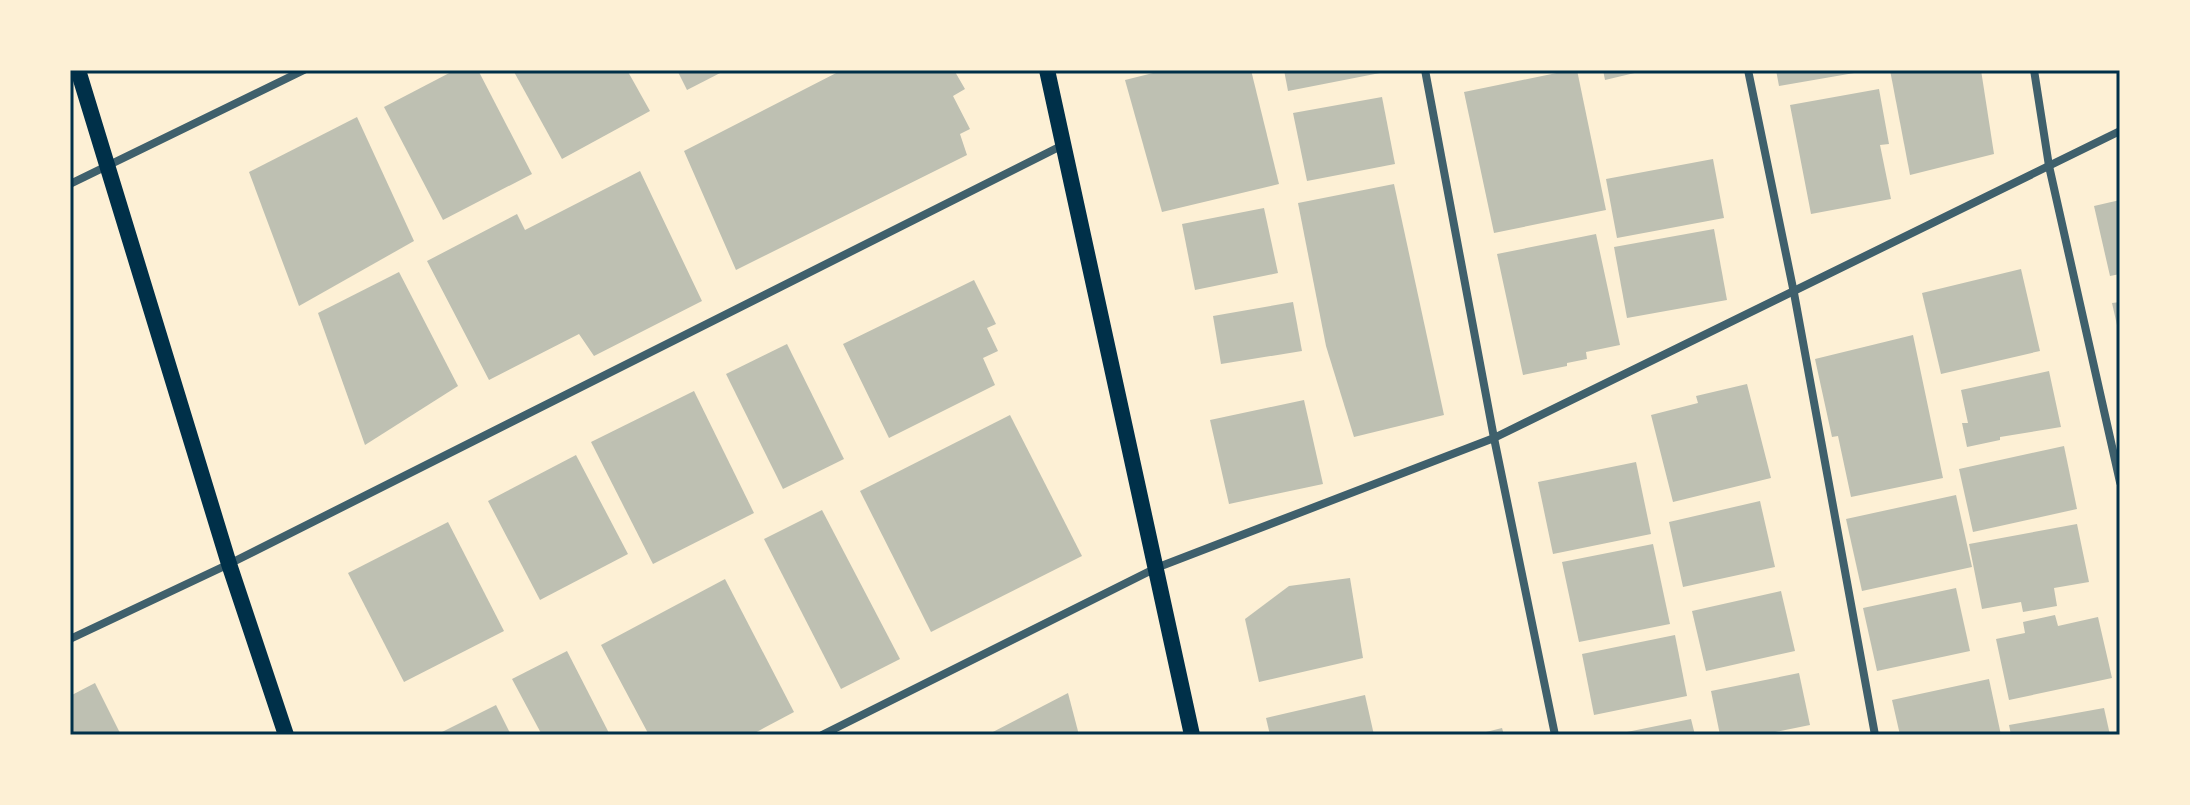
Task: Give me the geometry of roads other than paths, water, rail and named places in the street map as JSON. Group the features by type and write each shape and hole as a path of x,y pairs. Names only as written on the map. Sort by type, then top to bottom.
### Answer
{"main road":[{"path":"78,70 229,564 286,735"},
{"path":"1047,70 1192,735"}],"street":[{"path":"70,184 304,70"},
{"path":"1425,70 1494,438 1555,735"},
{"path":"1748,70 1794,293 1875,735"},
{"path":"2034,70 2049,166 2120,482"},
{"path":"822,735 1156,568 1494,438 2120,131"},
{"path":"70,639 229,564 1064,145"}]}
